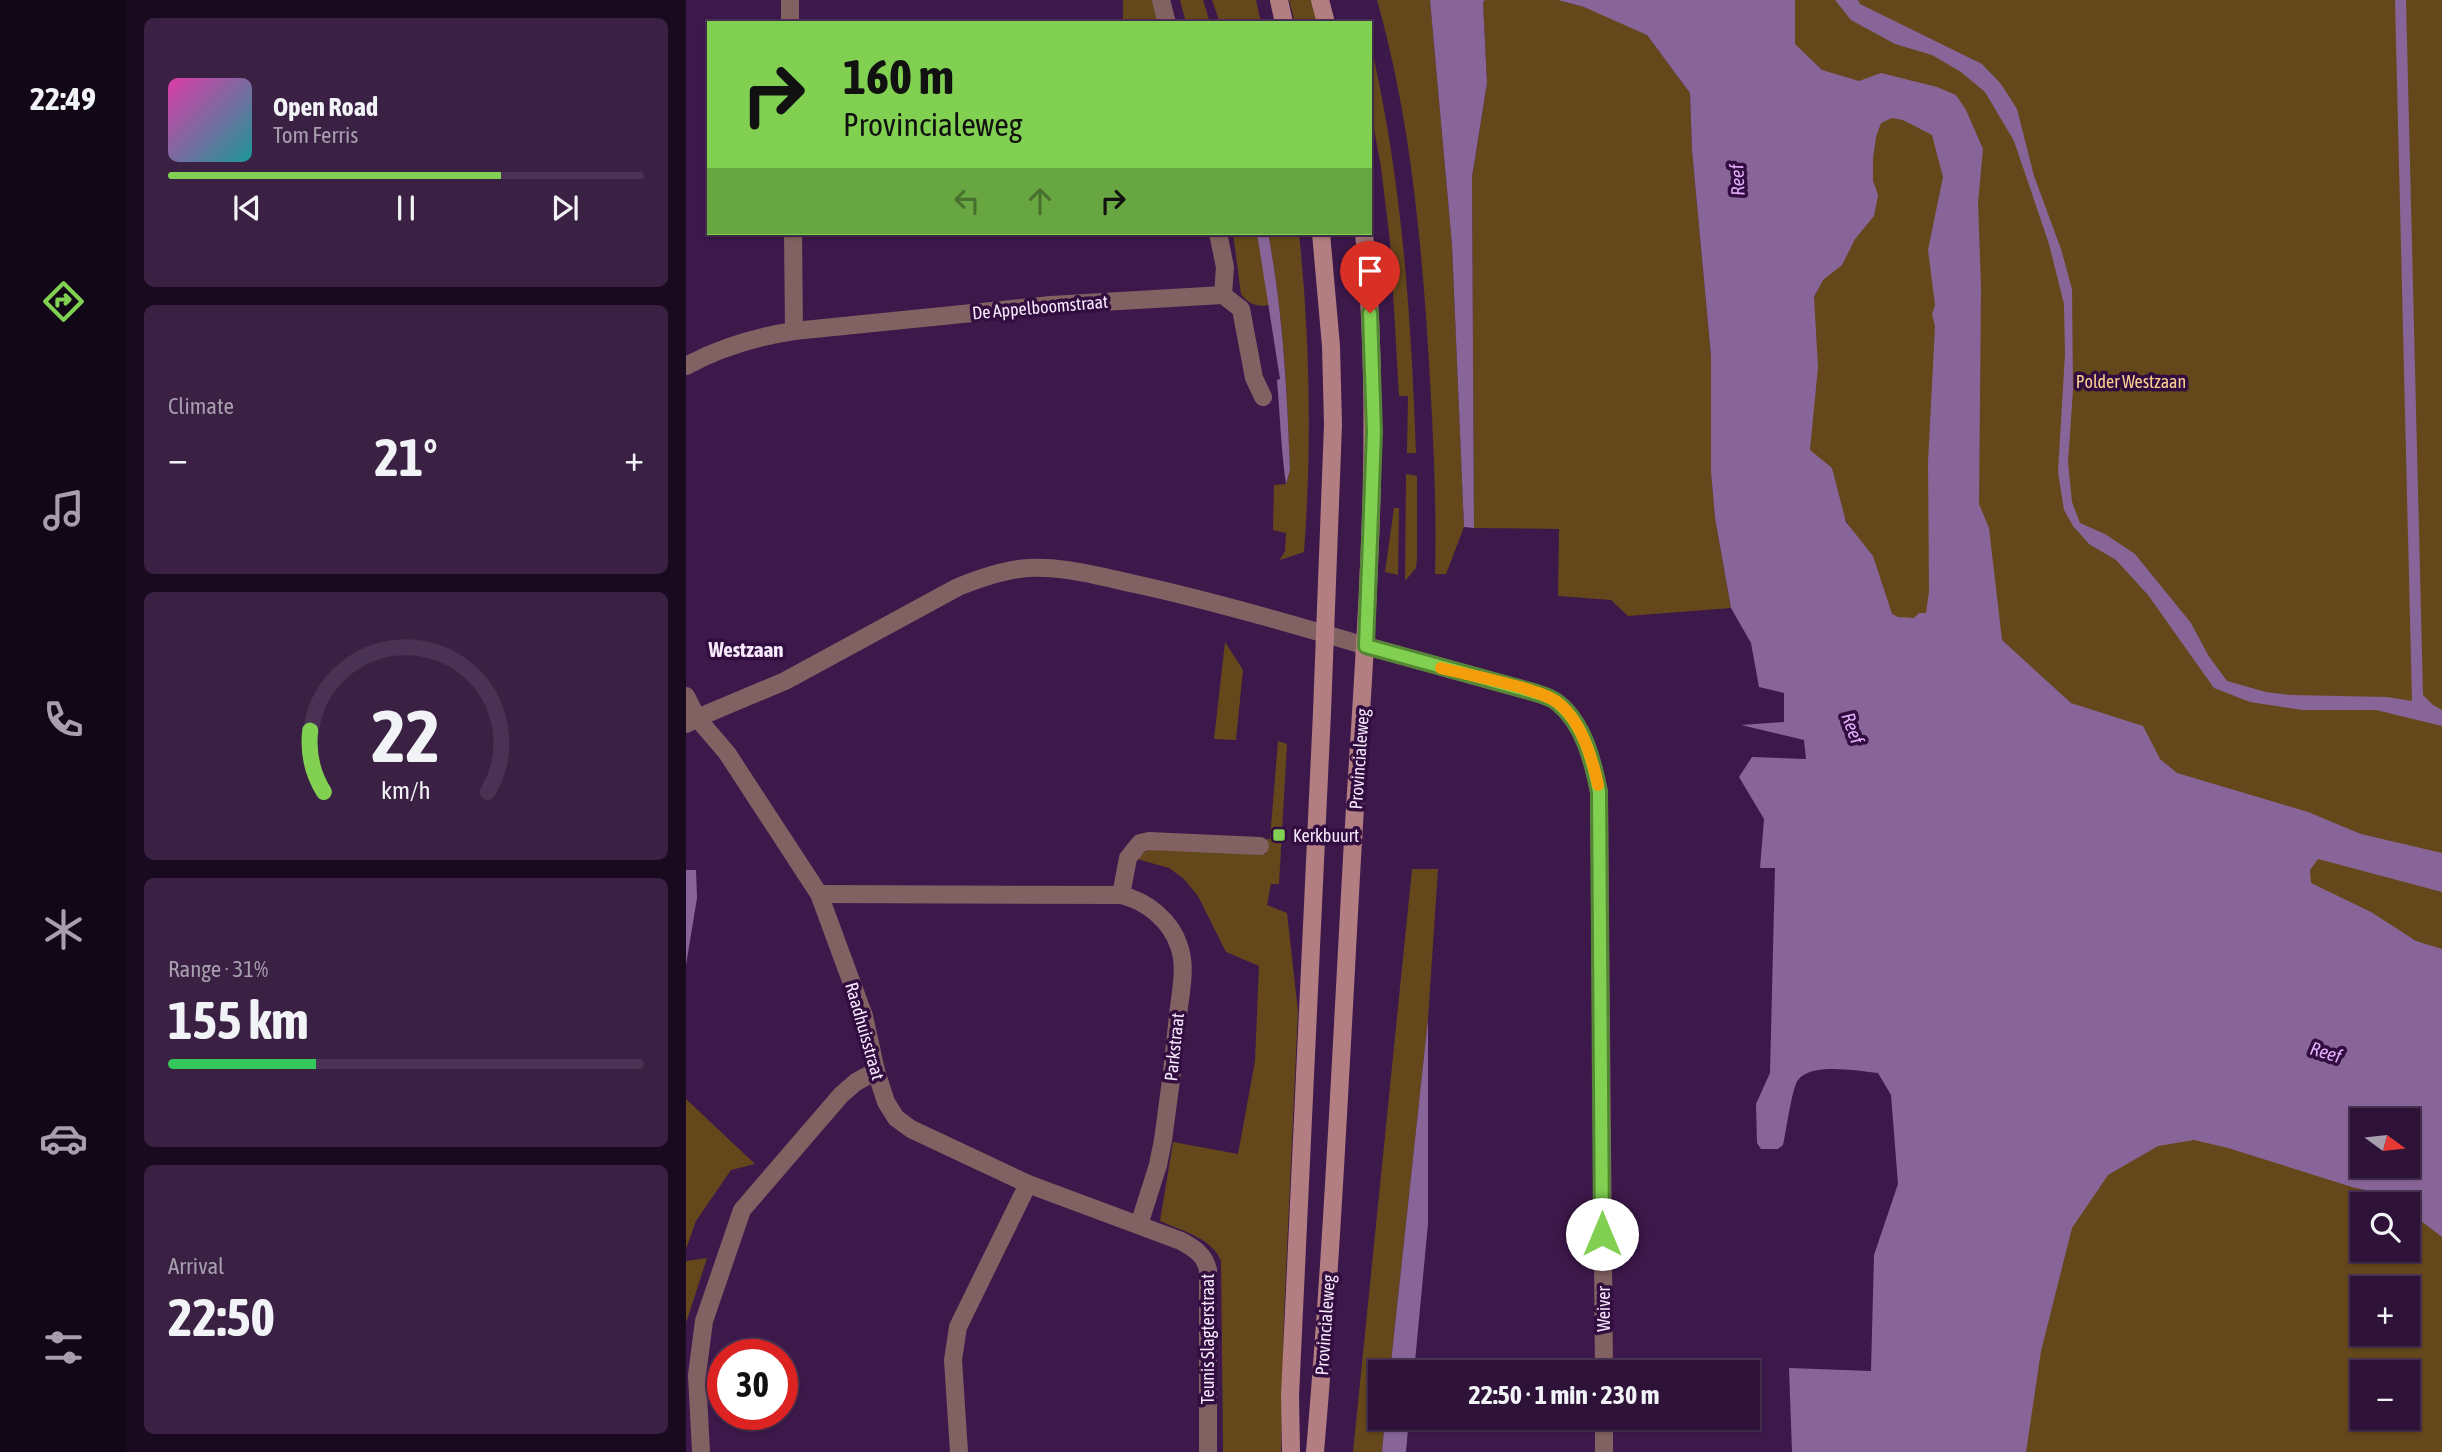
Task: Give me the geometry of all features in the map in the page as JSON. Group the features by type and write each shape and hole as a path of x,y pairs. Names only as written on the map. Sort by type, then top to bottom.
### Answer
{"main road":[{"path":"1279,0 1284,21"},
{"path":"1320,0 1325,21"},
{"name":"Provincialeweg","path":"1291,1452 1290,1383 1333,425 1331,346 1321,235"},
{"name":"Provincialeweg","path":"1315,1452 1336,1160 1366,646 1374,432 1373,360 1364,235"}],"street":[{"path":"790,0 790,21"},
{"path":"1161,0 1166,21"},
{"path":"793,235 794,331"},
{"path":"1218,235 1225,267 1223,295 1241,309 1254,378 1263,397"},
{"name":"De Appelboomstraat","path":"686,366 715,351 749,339 794,331 1051,305 1223,295"},
{"path":"690,718 785,681 958,587 988,575 1021,568 1056,569 1094,575 1215,601 1366,646"},
{"name":"Weiver","path":"1366,646 1533,692 1556,701 1577,726 1592,760 1599,792 1604,1360"},
{"name":"Raadhuisstraat","path":"686,696 690,718 727,753 819,894 864,1016 886,1102 896,1118 911,1129 1028,1185 1139,1225"},
{"path":"1121,895 1128,858 1139,843 1149,841 1260,846"},
{"name":"Parkstraat","path":"819,894 1121,895 1132,898 1163,919 1180,947 1182,962 1163,1140 1139,1225"},
{"path":"701,1452 691,1377 704,1321 742,1210 841,1095 856,1082 876,1071"},
{"path":"958,1452 953,1360 958,1326 1028,1185"},
{"name":"Teunis Slagterstraat","path":"1139,1225 1192,1247 1206,1261 1208,1452"},
{"path":"1604,1430 1604,1452"}],"green space":[{"path":"1123,0 1154,0 1159,21 1123,21"},
{"path":"1180,0 1203,0 1209,21 1185,21"},
{"path":"1212,0 1256,0 1261,21 1219,21"},
{"path":"1289,0 1312,0 1317,21 1294,21"},
{"path":"1377,0 1430,0 1452,245 1464,527 1446,574 1435,574 1432,421 1416,205 1397,82"},
{"path":"1485,0 1558,0 1612,18 1647,35 1690,93 1692,150 1711,356 1711,472 1715,518 1731,608 1628,616 1611,600 1558,596 1559,529 1474,528 1472,177 1487,83"},
{"name":"Polder Westzaan","path":"1794,0 2442,0 2442,1452 2011,1452 1849,526 1810,451 1814,298 1822,280 1822,70 1794,44"},
{"path":"1372,51 1390,144 1403,246 1416,453 1407,453 1408,396 1399,396 1390,241 1372,119"},
{"path":"1233,235 1257,235 1270,305 1254,304 1241,294"},
{"path":"1268,235 1299,235 1308,353 1309,432 1304,552 1280,560 1285,551 1286,533 1273,530 1274,485 1286,484 1290,470 1286,380"},
{"path":"1406,474 1417,476 1417,557 1416,568 1405,581"},
{"path":"1394,508 1399,508 1398,575 1385,572"},
{"path":"1225,642 1243,670 1236,740 1214,739"},
{"path":"1278,741 1287,744 1279,884 1271,884 1267,905 1287,913 1298,1011 1284,1315 1281,1452 1223,1452 1221,1261 1217,1253 1204,1241 1160,1221 1173,1142 1238,1154 1255,1061 1259,966 1226,952 1198,896 1184,879 1169,868 1137,859 1144,852 1153,849 1266,854 1267,839 1270,839"},
{"path":"1412,869 1438,869 1428,1019 1391,1360 1368,1360 1368,1430 1384,1430 1382,1452 1353,1452"},
{"path":"686,1099 755,1164 731,1170 696,1221 686,1249"},
{"path":"707,1258 687,1320 686,1322 686,1261"}],"water":[{"path":"1430,0 1485,0 1487,83 1472,177 1474,528 1464,527 1452,245"},
{"name":"Reef","path":"1558,0 1795,0 1795,44 1822,70 1859,81 1881,73 1937,87 1956,95 1966,110 1983,149 1978,203 1981,287 1979,504 1989,528 2002,640 2071,703 2143,726 2160,759 2177,773 2308,812 2361,834 2442,853 2442,892 2318,859 2310,870 2311,883 2371,912 2416,941 2442,949 2442,1237 2420,1220 2420,1192 2374,1192 2352,1187 2194,1140 2158,1146 2108,1175 2072,1228 2041,1351 2026,1452 1792,1452 1789,1368 1871,1371 1874,1255 1898,1184 1891,1095 1878,1073 1824,1069 1804,1074 1796,1084 1791,1100 1783,1145 1778,1149 1761,1149 1757,1143 1756,1104 1770,1073 1775,868 1760,868 1764,819 1739,777 1752,757 1806,759 1804,740 1741,725 1784,722 1784,693 1759,687 1751,643 1731,608 1715,518 1711,472 1711,356 1692,150 1690,93 1647,35 1584,7","holes":["1892,118 1903,120 1932,135 1943,177 1928,250 1935,305 1932,314 1935,326 1928,462 1929,592 1926,613 1919,613 1914,618 1892,614 1873,556 1846,522 1832,468 1810,450 1818,367 1814,297 1823,280 1842,265 1855,239 1874,216 1878,195 1873,181 1873,158 1881,123"]},
{"path":"1835,0 1858,0 1860,4 1982,64 2001,84 2017,109 2034,176 2061,249 2072,289 2073,390 2068,462 2072,502 2080,523 2105,534 2135,554 2191,623 2208,655 2227,681 2266,692 2291,695 2387,697 2412,701 2395,0 2406,0 2423,695 2442,710 2442,726 2376,710 2302,710 2250,702 2214,688 2148,595 2116,560 2089,544 2073,526 2064,510 2058,472 2065,354 2064,304 2049,244 2014,141 1985,92 1961,72 1932,55 1895,44 1851,20"},
{"path":"1257,235 1268,235 1281,321 1290,470 1286,484 1277,380 1280,379"},
{"path":"686,870 696,870 697,898 686,965"},
{"path":"1428,1019 1428,1224 1415,1360 1391,1360"},
{"path":"1384,1430 1408,1430 1406,1452 1382,1452"}],"slow traffic":[{"path":"1441,668 1533,692 1556,701 1577,726 1592,760 1598,785"}],"place":[{"name":"Kerkbuurt","path":"1279,835"}],"district":[{"name":"Westzaan","path":"746,649"}],"route":[{"path":"1370,313 1374,432 1366,646 1533,692 1556,701 1577,726 1592,760 1599,792 1602,1234"}]}
